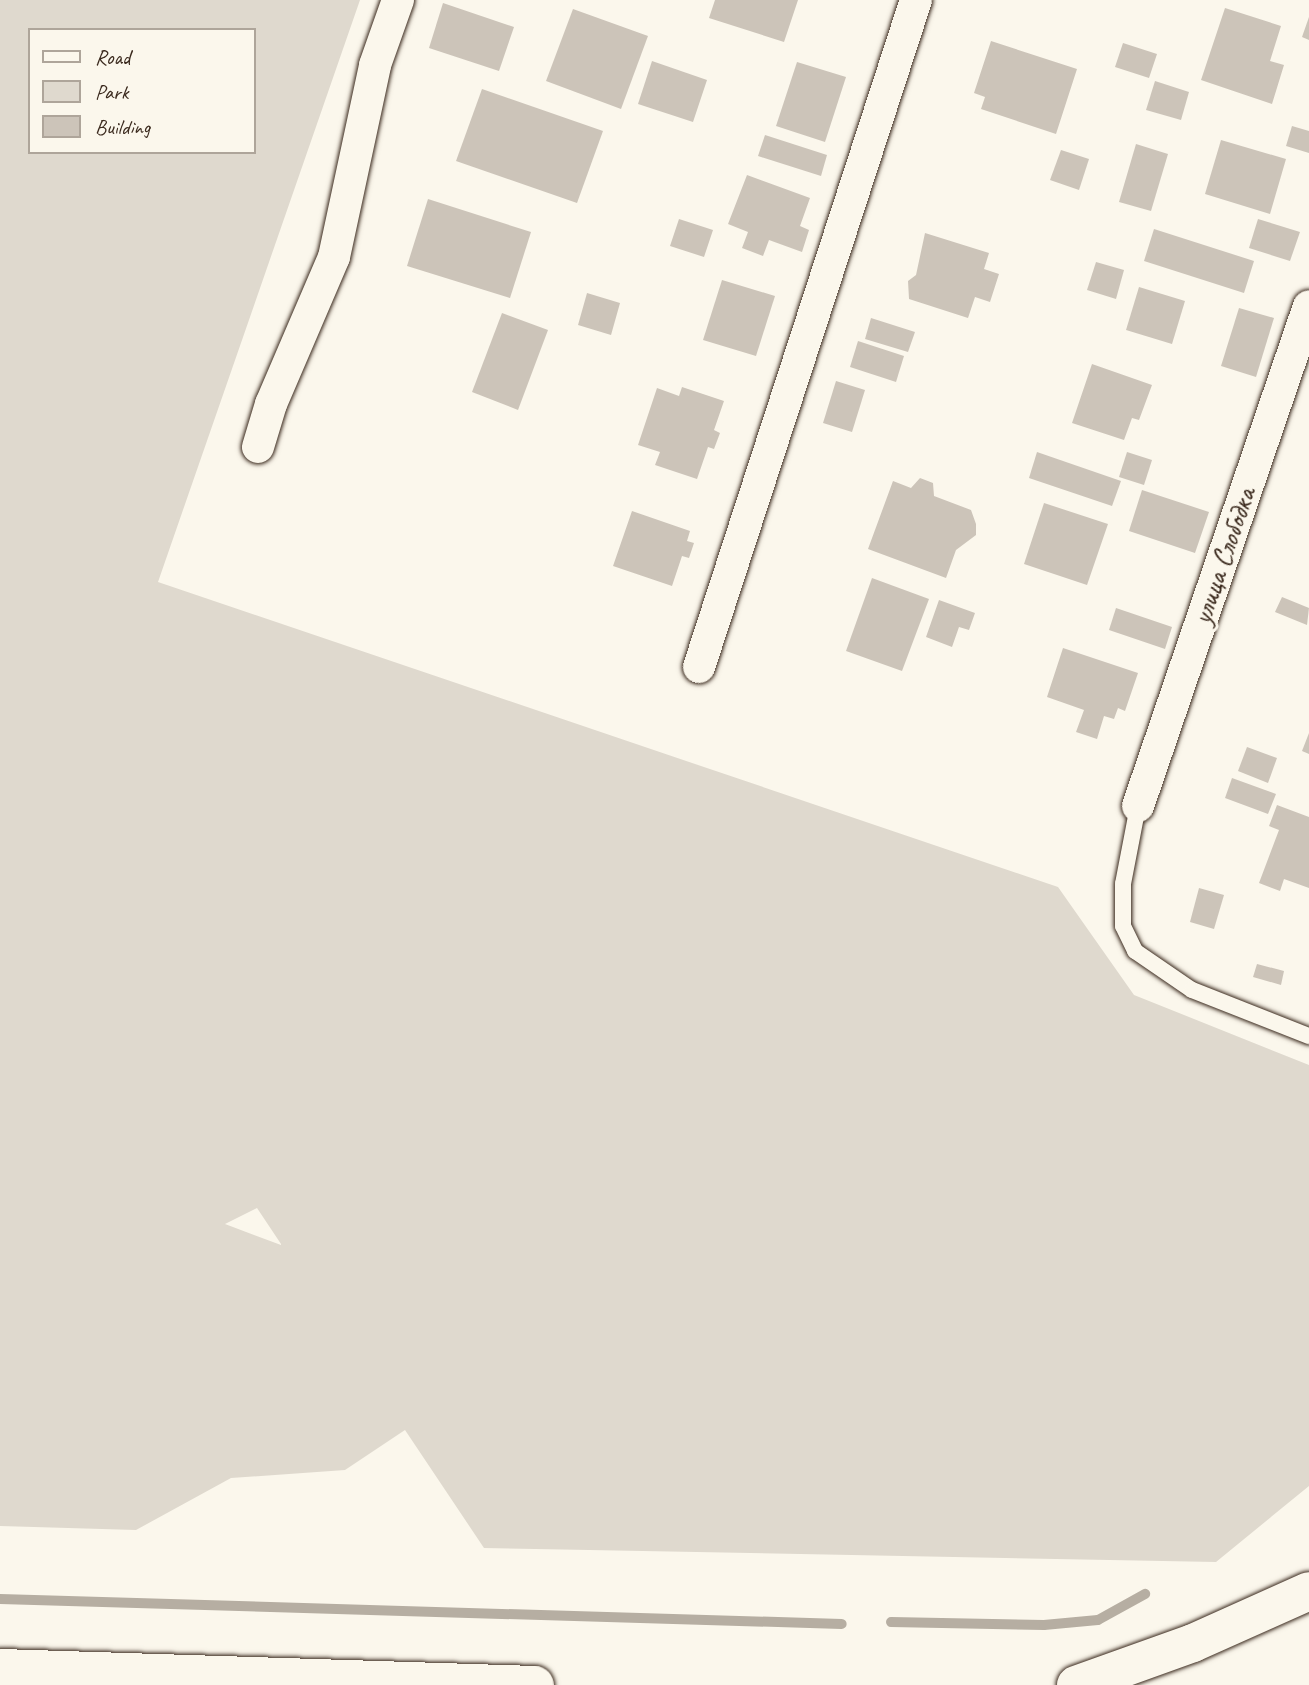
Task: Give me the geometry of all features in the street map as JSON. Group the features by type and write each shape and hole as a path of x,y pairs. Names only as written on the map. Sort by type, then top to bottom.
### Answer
{"main road":[{"path":"1076,1685 1194,1643 1309,1591"},
{"path":"0,1668 535,1685"}],"street":[{"path":"258,447 271,404 334,257 375,65 398,0"},
{"path":"699,667 916,0"},
{"name":"улица Слободка","path":"1138,806 1309,306"}],"lane":[{"path":"1138,806 1123,884 1123,926 1135,951 1192,990 1309,1037"}],"green space":[{"path":"0,0 360,0 158,582 1058,887 1134,995 1309,1065 1309,1486 1216,1562 484,1548 405,1430 345,1470 231,1478 136,1530 0,1526","holes":["257,1208 281,1245 225,1224"]}],"building":[{"path":"715,0 798,0 784,42 709,18"},
{"path":"443,3 514,27 499,71 429,48"},
{"path":"1225,8 1281,26 1270,61 1284,65 1272,104 1201,80"},
{"path":"573,9 648,36 621,109 546,81"},
{"path":"1309,17 1309,40 1302,37"},
{"path":"991,41 1077,69 1056,134 981,109 985,97 974,93"},
{"path":"1123,43 1157,54 1149,78 1115,67"},
{"path":"652,61 707,80 693,122 638,104"},
{"path":"797,62 846,77 825,142 776,126"},
{"path":"1155,81 1189,92 1181,120 1146,110"},
{"path":"482,89 603,131 577,203 456,161"},
{"path":"1292,126 1309,131 1309,153 1286,146"},
{"path":"765,135 827,155 821,176 758,156"},
{"path":"1221,140 1286,159 1270,214 1205,194"},
{"path":"1136,144 1168,154 1151,211 1119,202"},
{"path":"1061,150 1089,159 1079,190 1050,180"},
{"path":"747,175 810,198 800,226 809,230 802,252 769,240 763,256 742,248 748,232 728,224"},
{"path":"428,199 531,232 510,298 407,266"},
{"path":"679,219 713,230 704,257 670,246"},
{"path":"1258,219 1300,232 1290,261 1249,248"},
{"path":"1154,229 1254,261 1244,293 1144,261"},
{"path":"925,233 989,253 984,269 999,274 990,302 975,297 968,318 909,299 908,281 916,275"},
{"path":"1096,262 1124,270 1116,299 1087,290"},
{"path":"722,280 775,296 756,356 703,340"},
{"path":"1139,287 1185,301 1172,344 1126,330"},
{"path":"587,293 620,303 611,335 578,325"},
{"path":"1239,308 1274,318 1256,377 1221,366"},
{"path":"502,313 548,330 518,410 472,392"},
{"path":"871,318 915,332 908,352 865,339"},
{"path":"858,341 904,356 896,382 850,367"},
{"path":"1092,364 1152,385 1139,420 1132,418 1124,440 1072,423"},
{"path":"836,381 865,390 852,432 823,423"},
{"path":"682,387 724,401 714,430 720,433 714,449 708,447 697,479 655,465 660,452 638,445 657,388 679,396"},
{"path":"1037,452 1121,481 1112,506 1029,478"},
{"path":"1127,452 1152,460 1144,485 1119,477"},
{"path":"920,478 933,483 934,496 971,510 976,524 976,535 956,550 946,578 868,549 893,481 911,488"},
{"path":"1142,490 1209,512 1195,553 1129,531"},
{"path":"1044,503 1108,524 1087,585 1024,564"},
{"path":"632,511 690,531 687,541 694,543 689,558 682,556 672,586 613,566"},
{"path":"872,578 929,599 902,671 846,651"},
{"path":"1282,597 1309,608 1307,625 1275,612"},
{"path":"939,600 975,613 969,630 959,627 952,647 926,637"},
{"path":"1116,608 1172,627 1165,649 1109,630"},
{"path":"1063,648 1138,673 1125,711 1118,708 1114,719 1104,716 1097,739 1076,732 1084,710 1047,697"},
{"path":"1309,733 1309,754 1302,751"},
{"path":"1247,747 1277,758 1268,783 1238,771"},
{"path":"1232,778 1276,794 1268,814 1225,798"},
{"path":"1277,805 1309,817 1309,888 1284,879 1280,891 1259,883 1279,830 1269,826"},
{"path":"1199,888 1224,895 1214,929 1190,922"},
{"path":"1257,964 1284,971 1281,985 1253,977"}],"waterway":[{"path":"891,1622 1044,1625 1098,1620 1145,1594"},
{"path":"0,1599 842,1624"}]}
